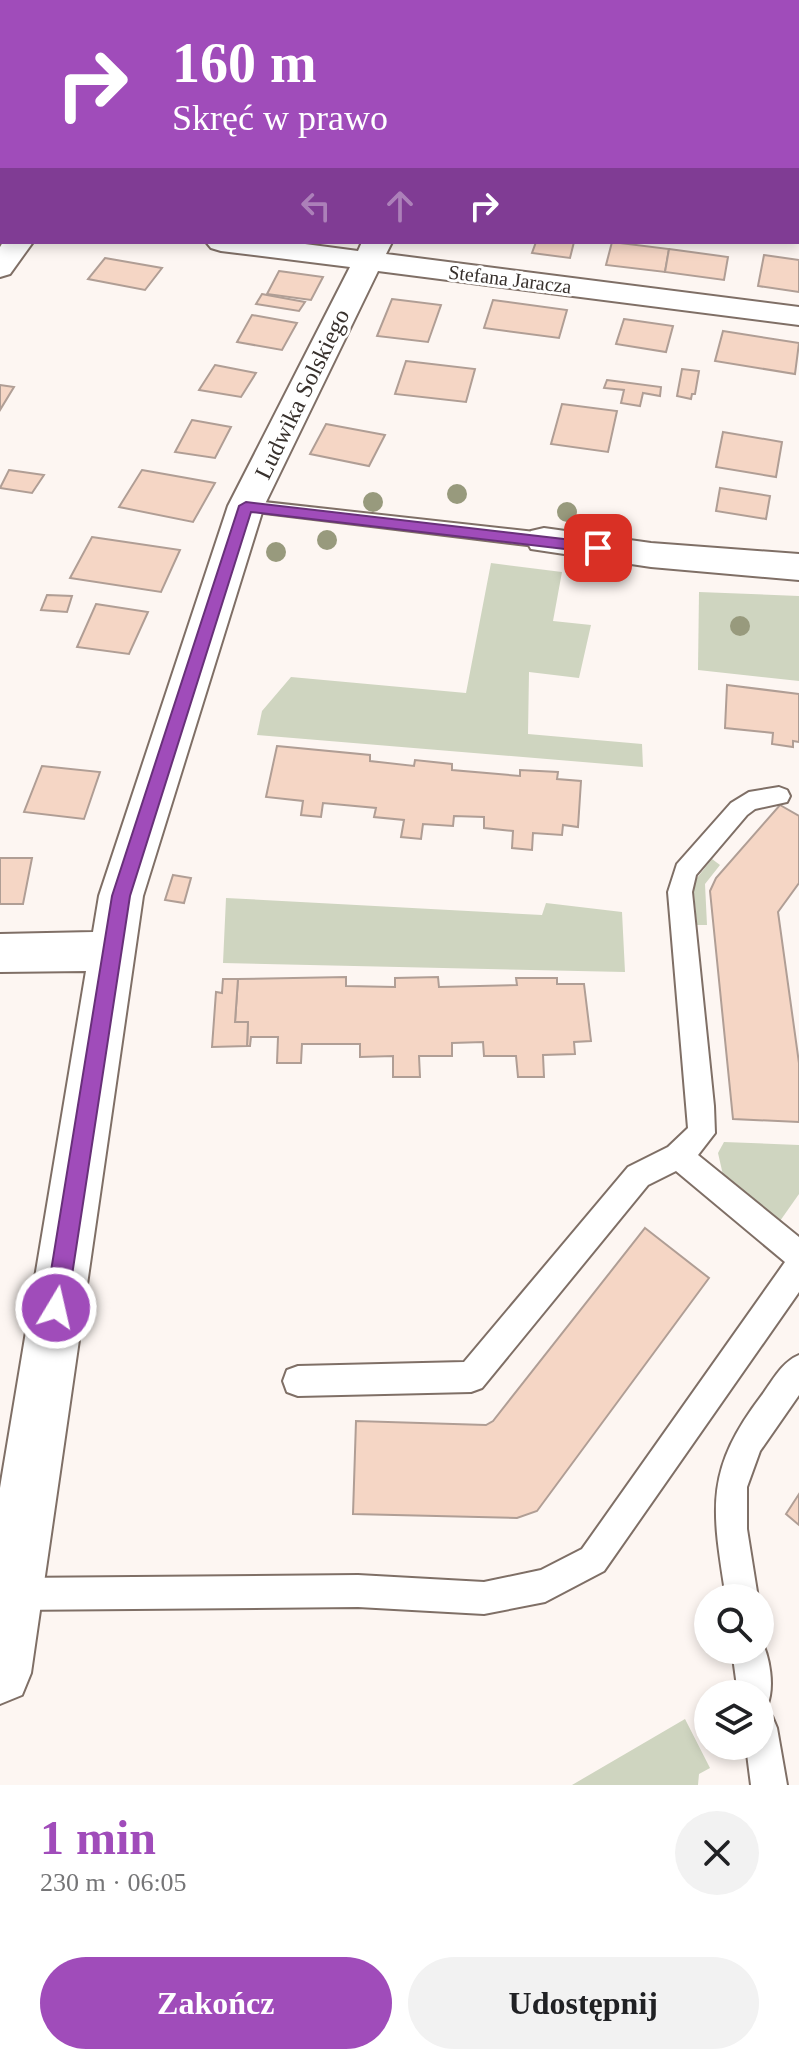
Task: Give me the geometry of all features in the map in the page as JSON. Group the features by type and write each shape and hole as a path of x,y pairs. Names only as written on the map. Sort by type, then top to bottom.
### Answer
{"street":[{"path":"0,268 17,244"},
{"name":"Stefana Jaracza","path":"255,244 373,251 799,316"},
{"name":"Ludwika Solskiego","path":"0,1673 121,896 246,506 373,251"},
{"path":"544,540 651,555 799,567"},
{"path":"0,953 113,951"}],"lane":[{"path":"246,506 544,540"},
{"path":"298,1381 471,1377 638,1176 678,1156 701,1133 680,892 685,871 739,809 749,801 779,796"},
{"path":"678,1156 799,1255"},
{"path":"12,1594 358,1591 484,1598 545,1586 593,1560 799,1267"},
{"path":"740,1584 730,1511 732,1485 745,1447 799,1370"},
{"path":"765,1760 769,1785"}],"green space":[{"path":"491,563 562,572 553,621 591,625 579,678 529,672 528,734 642,744 643,767 257,735 262,711 291,677 466,693"},
{"path":"699,592 799,596 799,681 698,670"},
{"path":"712,859 720,865 705,884 707,925 697,925 693,883"},
{"path":"226,898 542,915 546,903 622,912 625,972 223,963"},
{"path":"724,1142 799,1145 799,1194 780,1221 723,1175 718,1153"},
{"path":"685,1719 694,1737 694,1760 706,1760 710,1768 699,1774 698,1785 572,1785"}],"building":[{"path":"535,244 574,244 570,258 532,253"},
{"path":"611,244 669,249 665,272 606,265"},
{"path":"669,249 728,257 724,280 665,272"},
{"path":"764,255 799,260 799,292 758,286"},
{"path":"105,258 162,268 145,290 88,279"},
{"path":"279,271 323,277 311,300 267,294"},
{"path":"262,294 305,302 299,311 256,304"},
{"path":"392,299 441,305 428,342 377,336"},
{"path":"493,300 567,310 559,338 484,328"},
{"path":"252,315 297,323 282,350 237,342"},
{"path":"624,319 673,326 666,352 616,344"},
{"path":"723,331 799,343 795,374 715,361"},
{"path":"406,361 475,369 466,402 395,394"},
{"path":"215,365 256,373 241,397 199,390"},
{"path":"682,369 699,371 695,394 691,399 677,396"},
{"path":"607,380 661,387 660,396 643,393 640,406 621,403 624,390 604,388"},
{"path":"0,385 14,387 0,410"},
{"path":"562,404 617,411 608,452 551,444"},
{"path":"192,420 231,427 215,458 175,452"},
{"path":"326,424 385,435 369,466 310,454"},
{"path":"723,432 782,442 776,477 716,467"},
{"path":"9,470 44,475 32,493 0,488"},
{"path":"142,470 215,483 193,522 119,507"},
{"path":"720,488 770,496 766,519 716,511"},
{"path":"92,537 180,550 161,592 70,578"},
{"path":"47,595 72,596 67,612 41,610"},
{"path":"96,604 148,612 129,654 77,647"},
{"path":"727,685 799,694 799,742 793,741 793,747 772,744 773,733 725,728"},
{"path":"277,746 370,755 370,761 414,766 415,760 452,764 452,770 520,776 520,770 558,772 557,779 581,781 578,827 563,825 562,835 533,833 532,850 512,848 513,831 484,828 484,817 454,816 453,826 423,824 421,839 401,837 404,820 374,817 376,808 323,803 321,817 301,815 303,801 266,797"},
{"path":"42,766 100,772 84,819 24,812"},
{"path":"780,805 799,816 799,883 778,912 799,1063 799,1122 733,1119 710,891 716,878"},
{"path":"0,858 32,858 23,904 0,904"},
{"path":"173,875 191,878 184,903 165,900"},
{"path":"346,977 346,986 395,987 395,978 438,977 439,987 517,985 516,978 557,978 557,984 584,984 591,1041 574,1042 575,1054 543,1055 544,1077 518,1077 516,1056 484,1056 483,1042 452,1043 452,1056 419,1056 420,1077 393,1077 393,1056 360,1057 360,1044 302,1044 301,1063 277,1063 278,1037 251,1037 250,1046 247,1046 248,1022 235,1022 238,979"},
{"path":"223,979 238,979 235,1022 248,1022 247,1046 212,1047 216,992 222,993"},
{"path":"645,1228 709,1278 537,1511 517,1518 353,1514 356,1421 486,1425 493,1421"},
{"path":"799,1494 799,1525 786,1514"}],"route":[{"path":"56,1308 121,896 246,506 598,548"}]}
